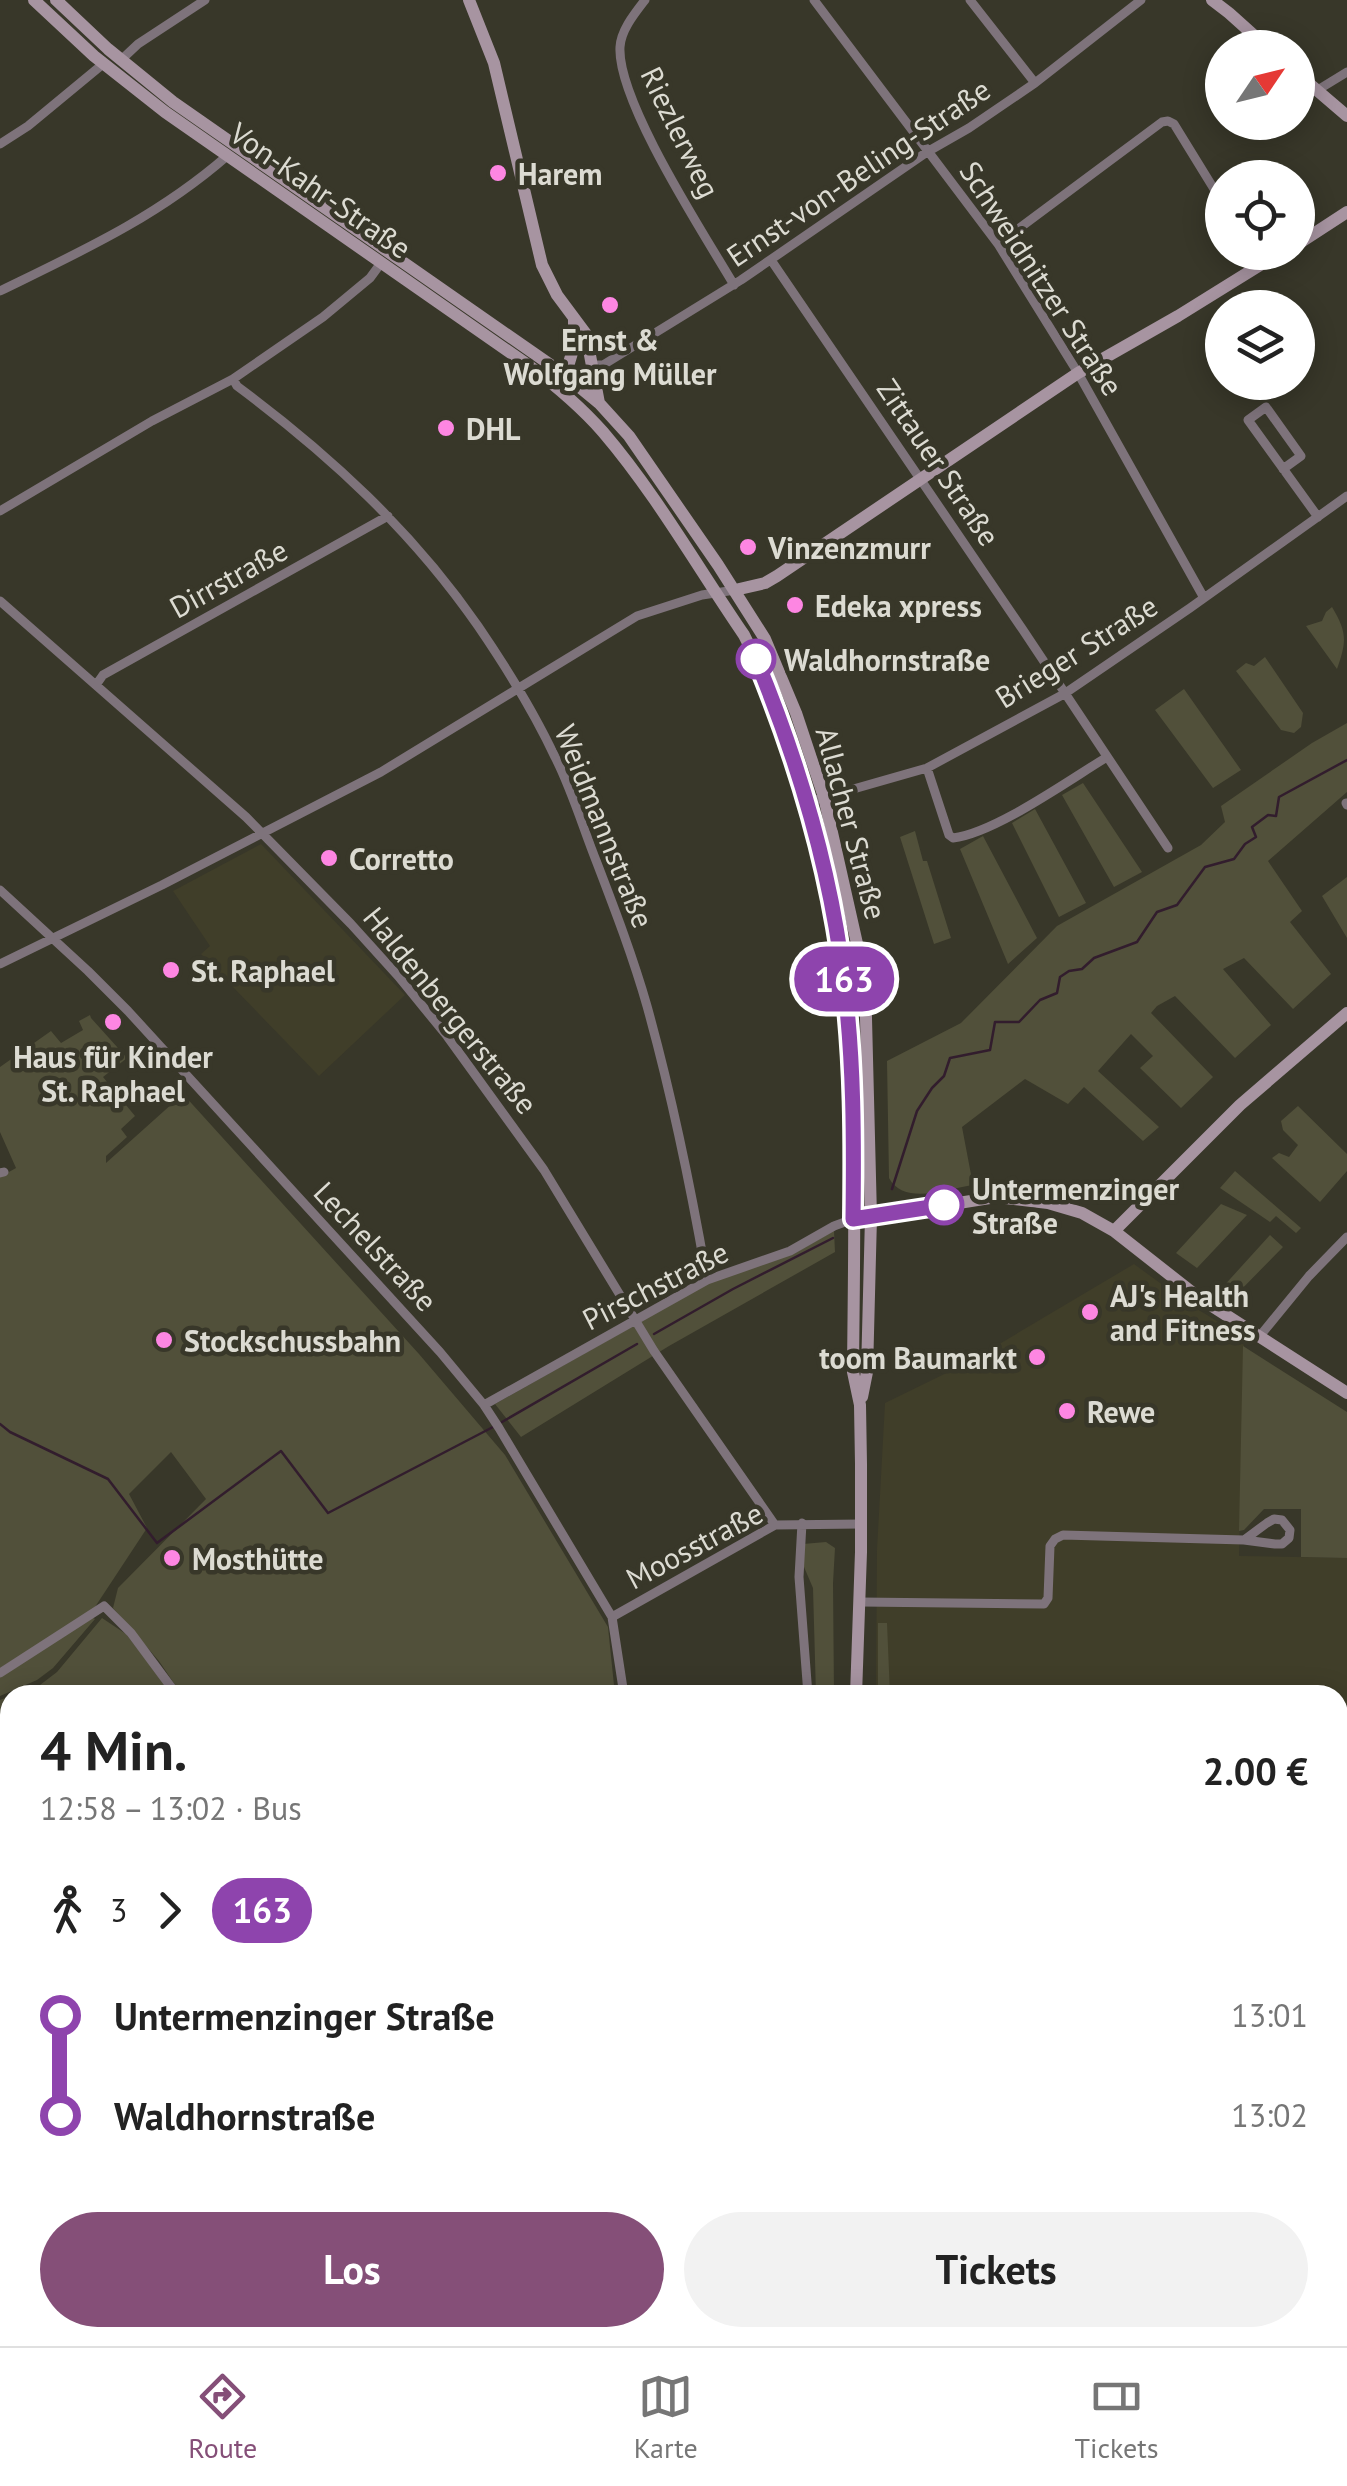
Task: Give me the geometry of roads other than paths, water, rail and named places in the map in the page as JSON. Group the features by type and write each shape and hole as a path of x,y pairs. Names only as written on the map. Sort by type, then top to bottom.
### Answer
{"main road":[{"name":"Von-Kahr-Straße","path":"34,0 103,64 164,112 528,365 586,414"},
{"name":"Von-Kahr-Straße","path":"56,0 121,60 184,110 565,374 599,403"},
{"path":"469,0 494,63 542,265 557,295 586,334 599,403"},
{"path":"1212,0 1247,30"},
{"path":"1316,90 1347,116"},
{"path":"1315,233 1347,212"},
{"path":"735,590 777,576 1078,373 1178,316 1240,270"},
{"path":"560,390 574,346 574,319"},
{"name":"Allacher Straße","path":"599,403 653,469 735,590 769,648 824,797 866,979 871,1217 867,1372 860,1405"},
{"name":"Allacher Straße","path":"586,414 626,460 756,659 808,802 830,892 844,982 854,1118 853,1372 860,1405 861,1524 856,1685"},
{"path":"1114,1231 1240,1105 1347,1013"},
{"path":"853,1219 1012,1198 1082,1213 1114,1231 1187,1290 1343,1390"}],"street":[{"path":"121,60 138,44 205,0"},
{"name":"Riezlerweg","path":"646,0 620,43 621,67 630,96 666,166 734,284"},
{"name":"Schweidnitzer Straße","path":"814,0 998,244 1078,373 1204,598"},
{"path":"970,0 1036,83"},
{"name":"Ernst-von-Beling-Straße","path":"592,365 605,364 771,260 927,152 1036,83 1140,0"},
{"path":"0,144 103,64"},
{"path":"1316,90 1347,72"},
{"path":"998,244 1162,122 1174,124 1205,174"},
{"path":"0,291 134,223 177,196 227,156"},
{"name":"Zittauer Straße","path":"771,260 1168,848"},
{"path":"0,511 152,421 233,379 324,317 382,263"},
{"name":"Weidmannstraße","path":"233,379 331,460 434,569 478,626 556,758 646,1002 676,1117 707,1280"},
{"path":"1282,469 1301,456 1266,407 1248,420 1282,469 1318,517"},
{"name":"Brieger Straße","path":"808,802 927,768 1064,694 1347,496"},
{"name":"Dirrstraße","path":"96,685 102,675 388,516"},
{"path":"0,964 380,772 647,611 735,590"},
{"name":"Haldenbergerstraße","path":"0,601 262,833 351,924 447,1036 544,1170 654,1351 776,1525"},
{"path":"927,768 949,835 954,838 1006,818 1107,757"},
{"name":"Lechelstraße","path":"0,890 128,1011 484,1405 612,1617 622,1685"},
{"name":"Pirschstraße","path":"484,1405 707,1280 790,1252 853,1219"},
{"path":"1260,1337 1309,1276 1347,1237"},
{"path":"1343,1390 1347,1375"},
{"path":"860,1602 1040,1605 1048,1598 1050,1546 1063,1535 1282,1544 1289,1538 1290,1530 1282,1520 1274,1519 1244,1540"},
{"path":"802,1524 798,1576 807,1685"},
{"name":"Moosstraße","path":"612,1617 776,1525 861,1524"},
{"path":"0,1673 104,1606 170,1685"}],"waterway":[{"path":"892,1189 917,1111 944,1076 950,1058 990,1050 995,1022 1019,1022 1040,1000 1057,993 1060,977 1082,969 1094,958 1137,942 1157,912 1177,905 1205,867 1234,859 1256,837 1252,827 1268,815 1276,816 1279,797 1347,760"},
{"path":"654,1334 833,1238"},
{"path":"502,1422 637,1344"},
{"path":"0,1424 108,1479 157,1543 281,1451 328,1513 493,1427"}],"place":[{"name":"Harem","path":"498,173"},
{"name":"Ernst & Wolfgang Müller","path":"610,305"},
{"name":"DHL","path":"446,428"},
{"name":"Vinzenzmurr","path":"748,547"},
{"name":"Edeka xpress","path":"795,605"},
{"name":"Waldhornstraße","path":"756,659"},
{"name":"Corretto","path":"329,858"},
{"name":"St. Raphael","path":"171,970"},
{"name":"Haus für Kinder St. Raphael","path":"113,1022"},
{"name":"Untermenzinger Straße","path":"944,1205"},
{"name":"AJ's Health and Fitness","path":"1090,1312"},
{"name":"Stockschussbahn","path":"164,1340"},
{"name":"toom Baumarkt","path":"1037,1357"},
{"name":"Rewe","path":"1067,1411"},
{"name":"Mosthütte","path":"172,1558"}]}
